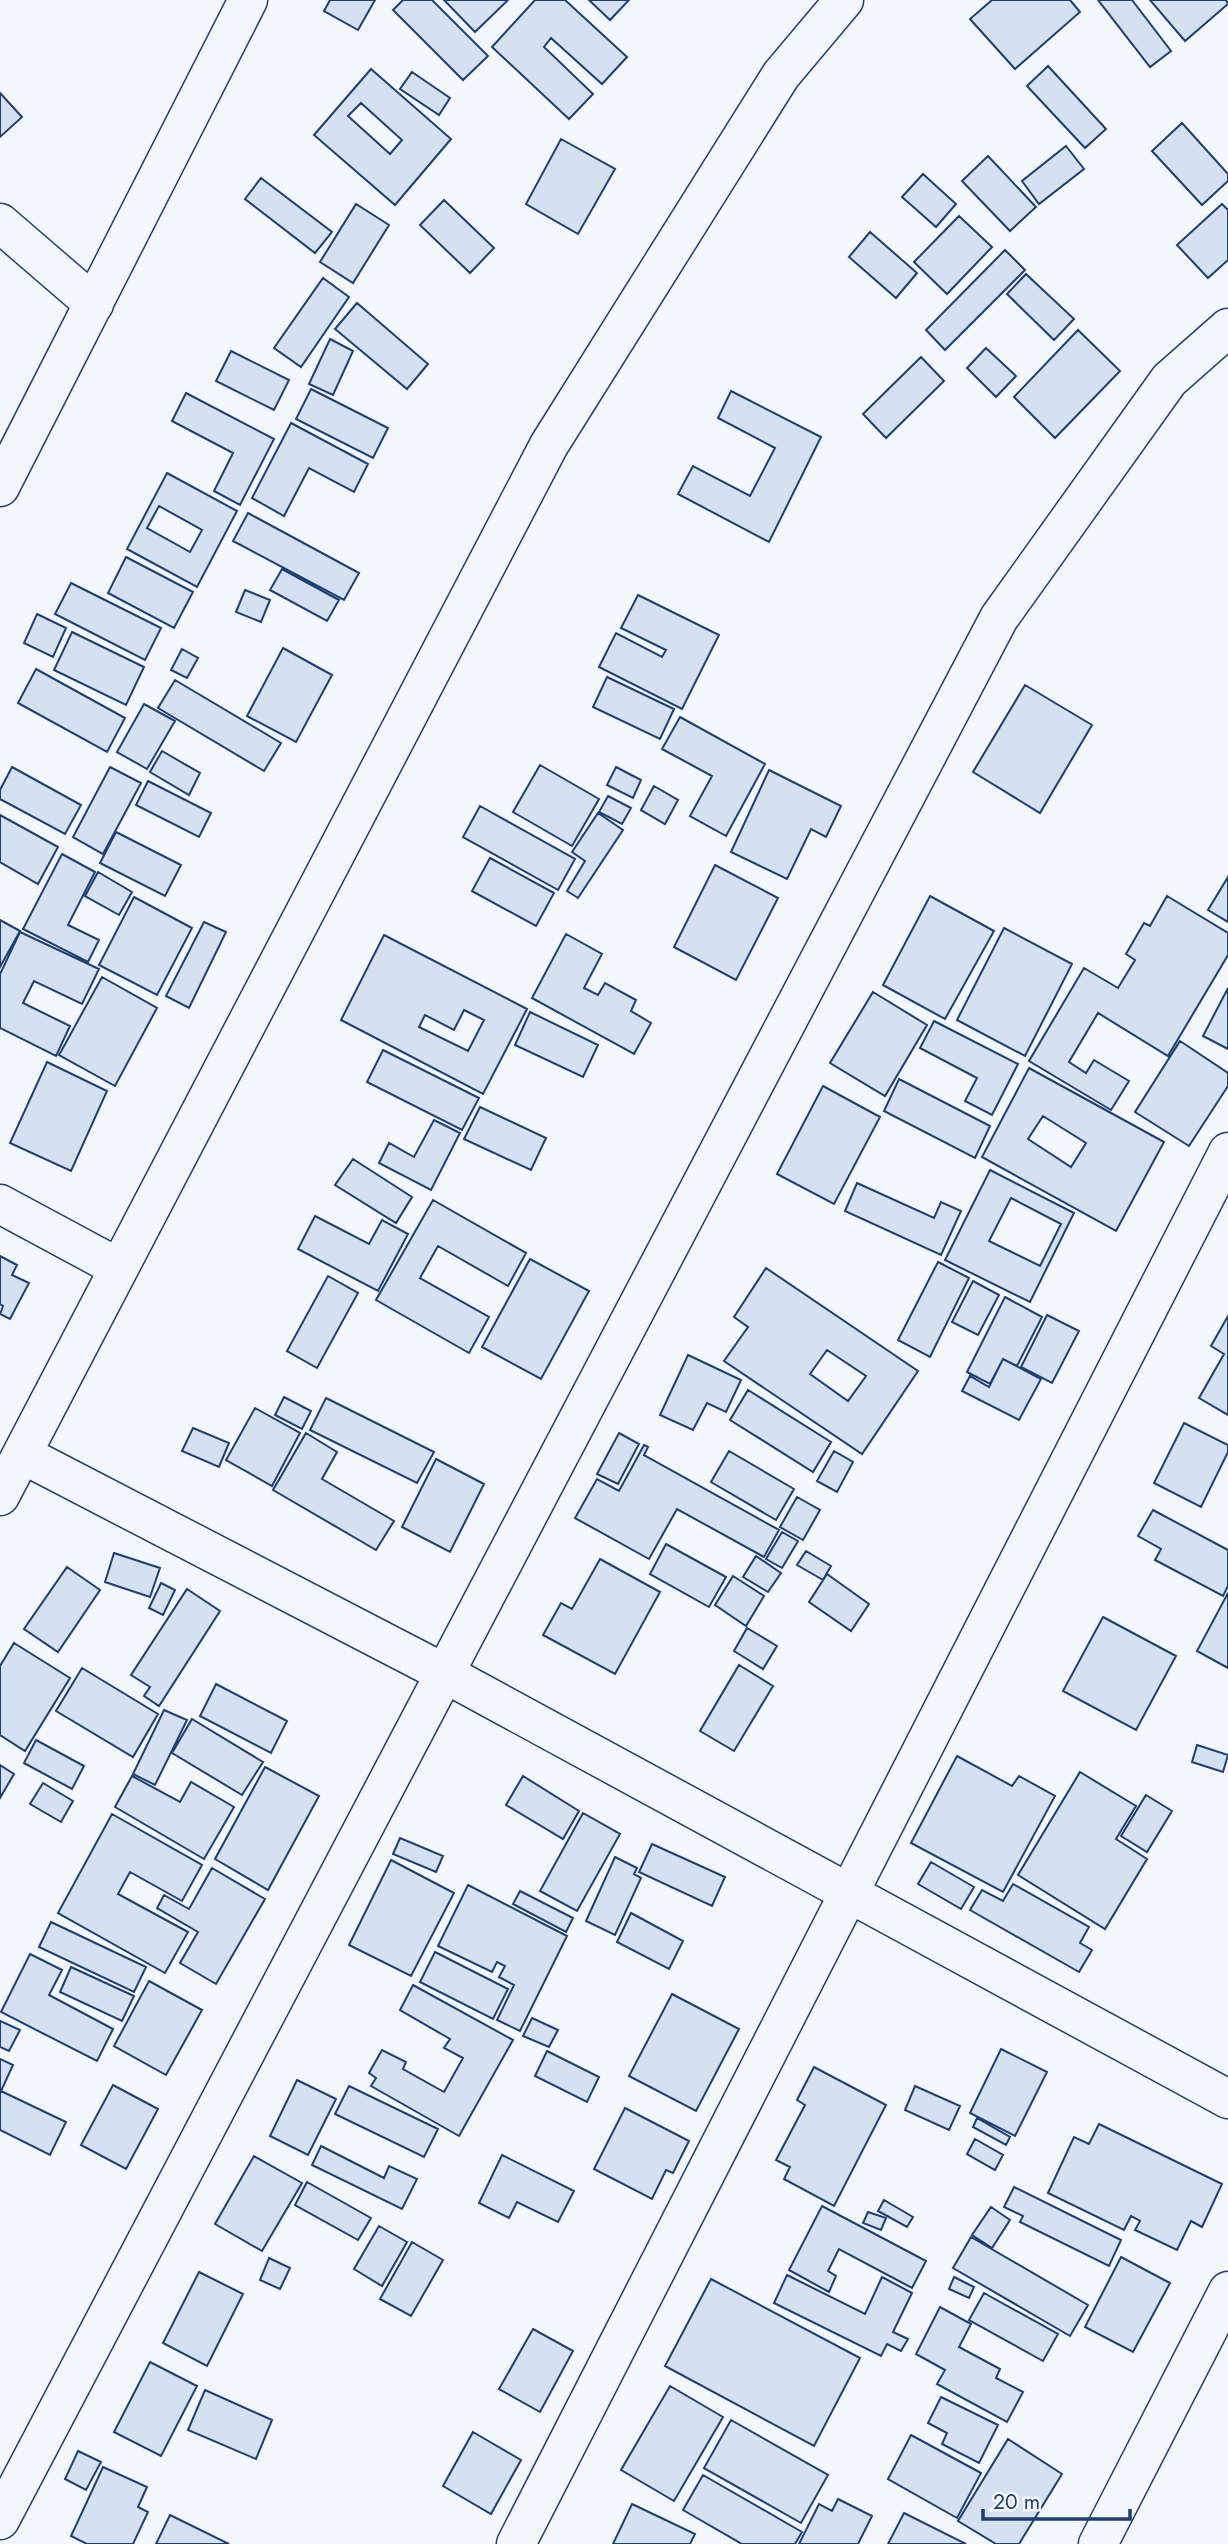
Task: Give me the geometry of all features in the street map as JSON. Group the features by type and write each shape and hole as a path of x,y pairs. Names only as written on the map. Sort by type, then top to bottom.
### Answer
{"street":[{"path":"0,487 248,0"},
{"path":"0,1496 549,445 781,75 844,0"},
{"path":"0,223 94,304"},
{"path":"0,2520 999,618 1169,380 1228,328"},
{"path":"516,2544 1228,1152"},
{"path":"0,1205 119,1268"},
{"path":"22,1454 444,1673 1228,2099"},
{"path":"1098,2544 1228,2291"}],"building":[{"path":"330,0 375,0 358,30 324,11"},
{"path":"403,0 432,0 488,56 463,80 393,10"},
{"path":"444,0 508,0 475,32"},
{"path":"535,0 565,0 627,57 602,84 551,38 544,47 593,94 569,119 492,47"},
{"path":"589,0 629,0 610,20"},
{"path":"992,0 1070,0 1080,12 1015,69 970,19"},
{"path":"1098,0 1132,0 1171,51 1150,67"},
{"path":"1150,0 1226,0 1228,4 1185,41"},
{"path":"1048,66 1106,129 1085,148 1027,86"},
{"path":"371,69 451,139 395,205 314,135","holes":["361,103 402,140 390,154 348,116"]},
{"path":"412,72 450,98 439,115 400,89"},
{"path":"0,93 22,117 0,137"},
{"path":"1182,123 1228,174 1228,181 1202,205 1152,151"},
{"path":"561,139 615,169 578,234 526,204"},
{"path":"1066,146 1084,169 1039,204 1022,181"},
{"path":"988,156 1036,207 1010,231 962,181"},
{"path":"923,174 956,204 936,227 902,197"},
{"path":"261,178 332,232 315,253 245,199"},
{"path":"444,200 494,248 470,273 420,225"},
{"path":"356,204 389,225 353,283 320,262"},
{"path":"1222,204 1228,210 1228,260 1208,278 1177,245"},
{"path":"959,216 992,247 947,294 914,262"},
{"path":"870,232 917,273 896,298 849,257"},
{"path":"1005,250 1025,270 945,350 926,330"},
{"path":"1026,274 1074,319 1054,340 1007,294"},
{"path":"323,278 349,297 301,367 274,348"},
{"path":"357,303 428,364 407,389 335,329"},
{"path":"1078,330 1120,371 1055,438 1014,397"},
{"path":"330,339 353,351 333,395 309,384"},
{"path":"986,348 1016,376 996,397 967,368"},
{"path":"231,351 289,380 274,410 216,381"},
{"path":"921,357 944,381 886,438 863,414"},
{"path":"311,389 388,428 373,458 296,419"},
{"path":"731,391 821,437 769,542 678,494 693,466 750,496 775,448 718,418"},
{"path":"186,393 274,439 240,505 214,491 233,453 172,421"},
{"path":"291,423 368,464 354,492 309,468 284,516 252,498"},
{"path":"167,473 237,511 197,587 127,549","holes":["159,506 202,530 190,552 147,528"]},
{"path":"248,513 359,573 344,600 233,541"},
{"path":"126,557 193,592 174,628 108,593"},
{"path":"282,569 339,600 327,621 270,590"},
{"path":"71,583 161,628 145,660 55,614"},
{"path":"245,590 270,600 261,622 236,612"},
{"path":"638,595 719,635 682,709 599,667 616,633 662,657 666,650 621,628"},
{"path":"37,614 66,628 53,657 24,643"},
{"path":"72,632 144,667 126,705 54,670"},
{"path":"283,648 332,675 296,742 247,716"},
{"path":"182,649 198,658 187,678 171,670"},
{"path":"36,669 125,718 107,752 18,703"},
{"path":"607,677 674,709 660,739 593,707"},
{"path":"175,680 281,743 264,771 158,708"},
{"path":"1025,685 1092,725 1040,813 973,772"},
{"path":"144,704 175,721 147,769 117,752"},
{"path":"680,717 765,764 726,836 690,816 712,776 662,749"},
{"path":"162,751 200,773 189,795 150,772"},
{"path":"540,765 599,799 572,846 513,812"},
{"path":"12,767 81,805 65,834 0,799 0,790"},
{"path":"110,767 141,783 103,854 73,837"},
{"path":"616,767 641,780 633,798 607,785"},
{"path":"769,770 841,806 826,837 811,829 787,879 731,852"},
{"path":"148,781 211,813 199,837 136,805"},
{"path":"654,786 678,800 665,824 641,810"},
{"path":"608,796 631,808 622,824 599,812"},
{"path":"480,806 575,859 558,890 463,837"},
{"path":"598,813 623,830 578,898 567,891 585,861 572,852"},
{"path":"0,815 58,847 38,884 0,862"},
{"path":"116,832 181,865 165,896 100,863"},
{"path":"62,854 95,872 68,925 99,940 88,962 23,929"},
{"path":"490,858 554,893 536,926 472,891"},
{"path":"715,865 778,898 736,980 674,947"},
{"path":"98,872 132,892 119,915 85,896"},
{"path":"1228,877 1228,922 1208,910"},
{"path":"930,896 994,931 945,1019 883,985"},
{"path":"1167,896 1228,933 1228,955 1168,1056 1098,1013 1069,1062 1086,1073 1094,1060 1129,1081 1111,1110 1029,1061 1084,968 1118,988 1135,960 1126,954 1144,923 1150,926"},
{"path":"134,897 192,928 157,995 99,965"},
{"path":"0,920 20,931 0,967"},
{"path":"204,922 226,932 189,1008 166,996"},
{"path":"1004,928 1072,964 1025,1056 957,1020"},
{"path":"20,932 99,969 82,1004 34,981 23,1003 70,1026 56,1056 0,1028 0,974"},
{"path":"566,934 602,954 584,988 598,995 605,983 636,1000 631,1011 651,1023 634,1054 532,998"},
{"path":"384,935 527,1009 483,1094 341,1020","holes":["464,1010 484,1020 468,1051 419,1027 425,1015 454,1030"]},
{"path":"102,977 157,1008 115,1086 59,1055"},
{"path":"1228,988 1228,1049 1203,1036"},
{"path":"873,992 927,1025 885,1096 830,1063"},
{"path":"530,1012 598,1045 583,1077 515,1045"},
{"path":"934,1021 1018,1064 992,1115 965,1101 977,1078 920,1048"},
{"path":"1180,1041 1228,1073 1228,1086 1189,1146 1135,1112"},
{"path":"383,1050 479,1098 462,1130 367,1082"},
{"path":"47,1062 107,1091 71,1171 10,1143"},
{"path":"1029,1068 1164,1142 1116,1231 982,1157","holes":["1043,1116 1086,1143 1071,1167 1028,1139"]},
{"path":"899,1079 990,1126 975,1158 884,1111"},
{"path":"823,1086 880,1117 834,1204 777,1174"},
{"path":"480,1107 546,1138 531,1170 464,1139"},
{"path":"434,1120 460,1133 431,1190 379,1163 389,1143 414,1157"},
{"path":"353,1159 412,1197 396,1223 335,1185"},
{"path":"990,1170 1074,1213 1030,1302 945,1260","holes":["1011,1198 1061,1224 1040,1266 989,1241"]},
{"path":"857,1183 934,1218 941,1202 961,1211 941,1255 845,1211"},
{"path":"433,1200 526,1253 508,1286 438,1246 420,1278 489,1317 469,1353 376,1300"},
{"path":"315,1216 369,1244 382,1220 408,1234 378,1291 298,1249"},
{"path":"0,1256 17,1265 12,1275 29,1283 10,1319 0,1314 3,1306 0,1304"},
{"path":"530,1259 589,1291 541,1379 482,1347"},
{"path":"938,1262 969,1278 930,1357 898,1340"},
{"path":"766,1268 918,1371 862,1454 724,1361 748,1327 734,1317","holes":["827,1350 866,1376 848,1401 810,1374"]},
{"path":"328,1276 358,1293 317,1368 287,1351"},
{"path":"973,1281 999,1295 978,1335 952,1322"},
{"path":"1005,1297 1042,1317 1017,1366 1003,1359 990,1384 967,1372"},
{"path":"1047,1315 1079,1331 1052,1383 1021,1367"},
{"path":"1228,1316 1228,1415 1199,1398 1224,1354 1211,1346"},
{"path":"688,1355 741,1380 726,1412 707,1403 693,1430 660,1415"},
{"path":"1003,1359 1041,1379 1019,1420 962,1391 970,1376 989,1387"},
{"path":"748,1390 831,1442 813,1472 730,1420"},
{"path":"284,1397 311,1411 302,1429 275,1415"},
{"path":"326,1398 434,1452 417,1483 310,1430"},
{"path":"255,1408 300,1433 272,1486 226,1460"},
{"path":"1184,1423 1228,1445 1228,1452 1201,1507 1154,1483"},
{"path":"193,1428 229,1443 219,1467 182,1451"},
{"path":"306,1433 337,1452 322,1479 394,1521 376,1550 273,1490"},
{"path":"619,1433 639,1444 618,1484 597,1474"},
{"path":"644,1445 648,1447 644,1455 779,1530 764,1557 677,1509 649,1559 575,1518 597,1479 619,1491"},
{"path":"729,1451 794,1489 776,1520 711,1482"},
{"path":"834,1451 853,1462 837,1492 817,1481"},
{"path":"436,1459 484,1484 450,1552 402,1527"},
{"path":"797,1497 820,1510 803,1540 780,1527"},
{"path":"1153,1510 1228,1550 1228,1586 1223,1596 1155,1560 1161,1549 1138,1536"},
{"path":"782,1532 798,1541 782,1568 766,1559"},
{"path":"666,1544 726,1577 709,1607 650,1574"},
{"path":"806,1551 831,1566 823,1580 797,1565"},
{"path":"114,1553 160,1568 150,1597 105,1582"},
{"path":"756,1556 781,1573 768,1592 743,1577"},
{"path":"600,1559 660,1592 615,1674 543,1635 561,1603 572,1609"},
{"path":"67,1567 100,1590 58,1652 24,1629"},
{"path":"827,1574 869,1604 851,1631 809,1602"},
{"path":"733,1576 764,1596 746,1626 715,1605"},
{"path":"161,1583 175,1590 163,1615 149,1608"},
{"path":"187,1589 220,1611 159,1706 144,1696 150,1687 131,1675"},
{"path":"1228,1593 1228,1668 1197,1651"},
{"path":"1103,1617 1176,1656 1136,1730 1063,1691"},
{"path":"747,1628 777,1646 763,1669 734,1651"},
{"path":"14,1643 70,1678 25,1751 0,1735 0,1666"},
{"path":"739,1665 773,1686 734,1751 700,1731"},
{"path":"82,1668 158,1714 133,1757 56,1711"},
{"path":"216,1684 287,1721 271,1753 200,1716"},
{"path":"164,1710 187,1720 155,1785 133,1774"},
{"path":"192,1719 263,1762 242,1795 172,1753"},
{"path":"36,1740 84,1766 72,1789 24,1763"},
{"path":"1197,1745 1228,1755 1223,1772 1192,1762"},
{"path":"957,1756 1012,1786 1019,1776 1055,1796 1003,1892 911,1843"},
{"path":"0,1765 14,1774 0,1798"},
{"path":"265,1767 319,1796 268,1890 215,1859"},
{"path":"1080,1772 1136,1806 1116,1839 1147,1859 1105,1929 1018,1875"},
{"path":"132,1776 180,1802 191,1782 234,1807 204,1859 115,1807"},
{"path":"523,1776 579,1811 563,1839 506,1805"},
{"path":"43,1783 73,1801 61,1822 30,1804"},
{"path":"1146,1795 1172,1811 1147,1852 1121,1836"},
{"path":"583,1813 620,1834 577,1911 540,1891"},
{"path":"112,1814 202,1865 182,1901 130,1872 118,1894 188,1932 165,1973 58,1913"},
{"path":"400,1838 443,1856 436,1872 393,1854"},
{"path":"652,1844 725,1877 712,1906 639,1872"},
{"path":"615,1857 637,1868 634,1874 641,1878 615,1935 586,1921"},
{"path":"391,1860 454,1893 411,1976 349,1945"},
{"path":"931,1862 974,1887 961,1909 918,1884"},
{"path":"212,1868 265,1899 216,1984 180,1963 198,1932 157,1908 164,1895 189,1909"},
{"path":"1013,1884 1089,1927 1080,1943 1092,1950 1079,1972 970,1910 982,1890 1003,1901"},
{"path":"468,1885 567,1936 520,2031 497,2020 514,1985 499,1977 505,1966 497,1962 492,1972 438,1946"},
{"path":"520,1891 573,1918 566,1932 513,1904"},
{"path":"631,1913 683,1941 669,1969 617,1942"},
{"path":"51,1922 146,1967 134,1992 39,1947"},
{"path":"435,1952 508,1989 493,2019 420,1982"},
{"path":"30,1954 62,1970 49,1995 113,2029 97,2061 1,2012"},
{"path":"71,1967 134,1996 122,2021 60,1992"},
{"path":"149,1981 202,2010 166,2075 114,2046"},
{"path":"413,1985 513,2040 459,2136 371,2086 376,2078 369,2073 382,2050 406,2062 403,2069 444,2092 463,2058 444,2048 450,2039 400,2010"},
{"path":"672,1994 739,2029 696,2111 629,2076"},
{"path":"532,2018 558,2030 549,2047 523,2036"},
{"path":"0,2021 20,2030 9,2051 0,2047"},
{"path":"1001,2049 1047,2072 1015,2136 970,2113"},
{"path":"547,2051 599,2077 587,2102 535,2076"},
{"path":"0,2059 13,2065 1,2091 66,2122 50,2155 0,2130"},
{"path":"814,2067 886,2105 834,2206 784,2179 790,2167 776,2160 805,2105 797,2100"},
{"path":"297,2080 336,2099 308,2155 270,2136"},
{"path":"113,2085 158,2109 126,2169 81,2145"},
{"path":"349,2086 438,2129 424,2157 335,2114"},
{"path":"915,2086 960,2106 949,2130 905,2110"},
{"path":"625,2108 689,2141 673,2173 666,2170 652,2199 594,2169"},
{"path":"977,2118 1010,2137 1006,2145 973,2127"},
{"path":"1099,2124 1222,2184 1202,2227 1191,2221 1177,2250 1135,2230 1140,2221 1131,2216 1124,2230 1048,2193 1074,2137 1089,2144"},
{"path":"975,2139 1003,2155 995,2170 967,2154"},
{"path":"321,2146 384,2178 389,2166 417,2179 402,2209 312,2165"},
{"path":"502,2155 574,2191 558,2222 517,2202 509,2218 479,2203"},
{"path":"254,2156 302,2183 262,2251 215,2224"},
{"path":"307,2182 371,2218 358,2240 295,2205"},
{"path":"1014,2187 1121,2240 1109,2266 1020,2222 1023,2216 1004,2207"},
{"path":"884,2200 913,2217 907,2227 878,2211"},
{"path":"822,2206 926,2261 912,2288 839,2249 828,2271 836,2276 829,2292 789,2270"},
{"path":"991,2207 1010,2220 992,2248 972,2235"},
{"path":"868,2212 886,2218 881,2230 863,2223"},
{"path":"379,2226 407,2242 382,2286 354,2269"},
{"path":"971,2237 1088,2305 1070,2336 953,2268"},
{"path":"412,2242 443,2260 411,2316 380,2299"},
{"path":"1121,2257 1170,2283 1133,2352 1085,2327"},
{"path":"269,2258 290,2268 280,2289 260,2280"},
{"path":"199,2272 243,2294 207,2366 163,2343"},
{"path":"787,2275 865,2314 882,2277 912,2293 893,2332 908,2339 901,2351 887,2344 881,2356 774,2303"},
{"path":"954,2277 974,2287 969,2298 949,2289"},
{"path":"711,2279 860,2358 814,2446 665,2366"},
{"path":"984,2293 1058,2334 1043,2361 969,2320"},
{"path":"940,2307 971,2324 959,2347 1000,2369 996,2378 1023,2392 1007,2422 937,2384 945,2370 916,2354"},
{"path":"533,2329 573,2351 540,2412 499,2389"},
{"path":"150,2362 197,2386 161,2456 114,2432"},
{"path":"670,2386 723,2417 674,2501 621,2470"},
{"path":"205,2390 272,2420 256,2459 188,2430"},
{"path":"941,2397 998,2425 979,2463 942,2444 947,2433 928,2423"},
{"path":"731,2420 828,2475 801,2523 704,2468"},
{"path":"473,2432 521,2460 491,2514 443,2486"},
{"path":"911,2435 981,2473 957,2518 888,2479"},
{"path":"1008,2439 1062,2474 1019,2544 996,2544 958,2521"},
{"path":"78,2451 101,2462 86,2490 65,2479"},
{"path":"103,2467 147,2487 138,2507 148,2512 133,2544 87,2544 71,2536"},
{"path":"703,2475 802,2532 795,2544 742,2544 683,2510"},
{"path":"838,2499 872,2516 858,2544 799,2544 819,2504 832,2511"},
{"path":"632,2504 695,2534 690,2544 613,2544"},
{"path":"904,2513 966,2544 888,2544"},
{"path":"170,2515 229,2544 156,2544"}]}
